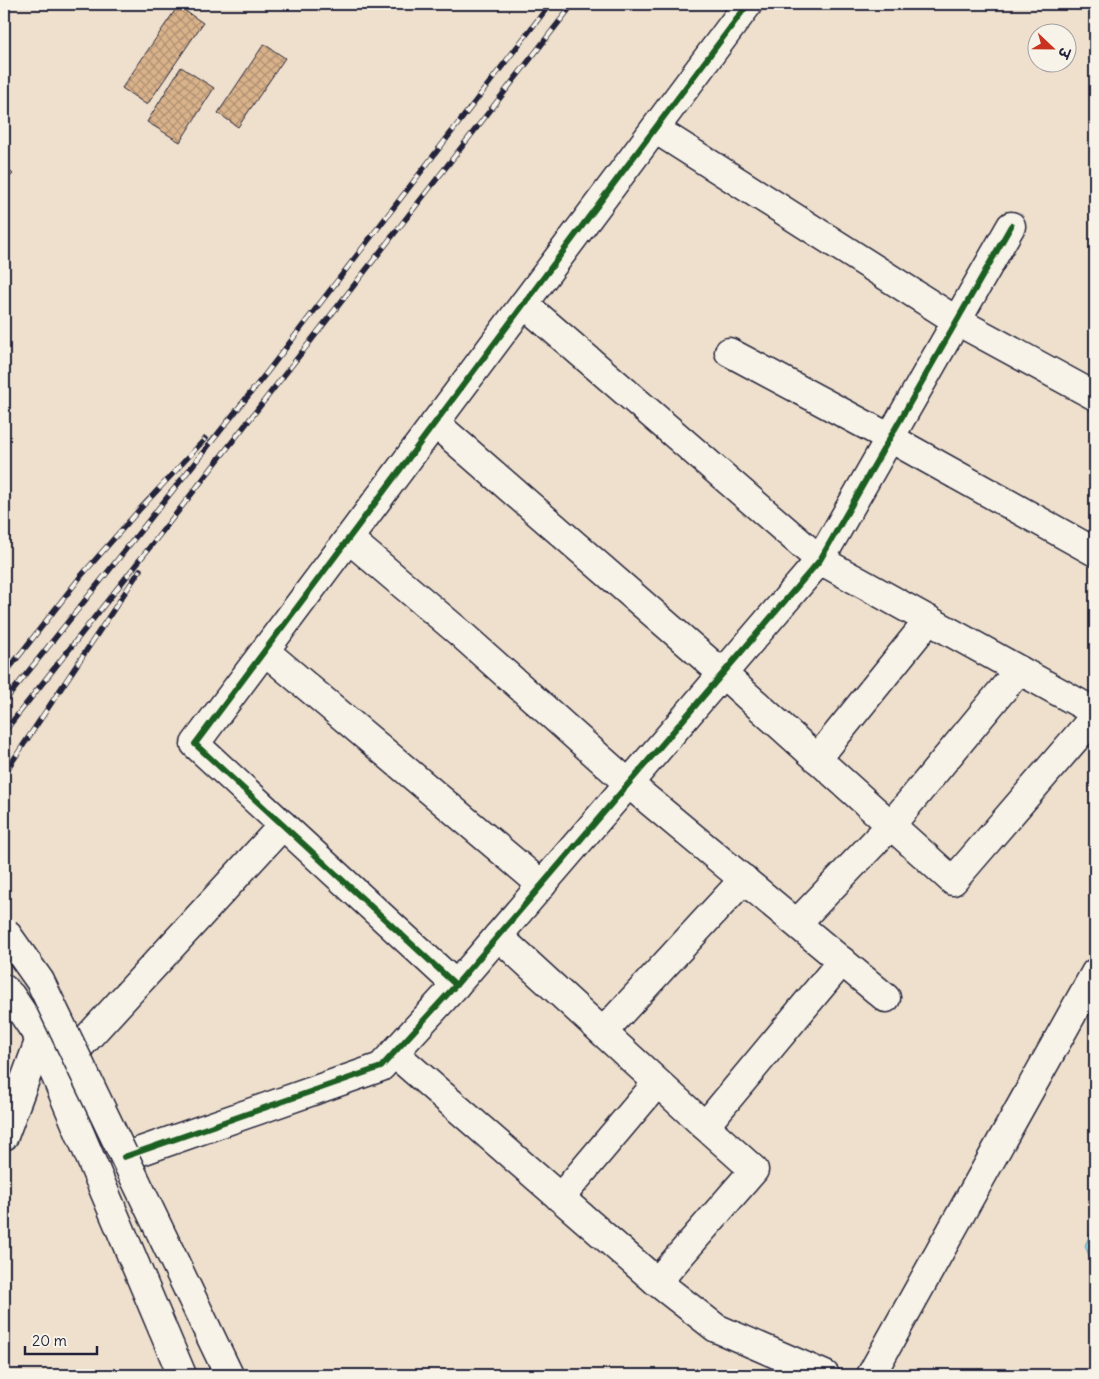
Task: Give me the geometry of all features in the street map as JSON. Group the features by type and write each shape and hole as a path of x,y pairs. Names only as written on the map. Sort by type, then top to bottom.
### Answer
{"street":[{"path":"456,985 195,744 748,4"},
{"path":"655,129 957,321 1095,396"},
{"path":"124,1156 381,1067 456,985 820,560 1011,226"},
{"path":"435,423 723,674 954,881 1095,714 820,560 524,304"},
{"path":"729,352 890,438 1095,552"},
{"path":"349,539 460,633 629,784 886,998"},
{"path":"817,759 929,620"},
{"path":"265,651 542,885"},
{"path":"797,923 891,824 1019,670"},
{"path":"55,1074 283,825"},
{"path":"603,1032 744,879"},
{"path":"4,930 40,981 229,1375"},
{"path":"498,936 754,1170 657,1282"},
{"path":"705,1126 842,960"},
{"path":"871,1375 1086,1011 1095,973"},
{"path":"4,989 12,996 40,1039 182,1375"},
{"path":"4,1136 40,1039"},
{"path":"394,1053 657,1282 716,1328 825,1375"},
{"path":"560,1198 657,1083"}],"water":[{"path":"1095,1222 1095,1269 1085,1246"}],"building":[{"path":"178,6 203,23 147,105 122,88"},
{"path":"264,44 285,58 238,127 218,113"},
{"path":"181,67 214,88 180,142 147,122"},
{"path":"4,165 13,174 4,183"}],"railway":[{"path":"4,702 268,371 550,4"},
{"path":"4,732 573,4"},
{"path":"4,675 81,576 205,439"},
{"path":"4,774 140,570"}],"cycle path":[{"path":"456,985 195,744 748,4"},
{"path":"124,1157 381,1067 456,985 820,560 1011,226"}]}
